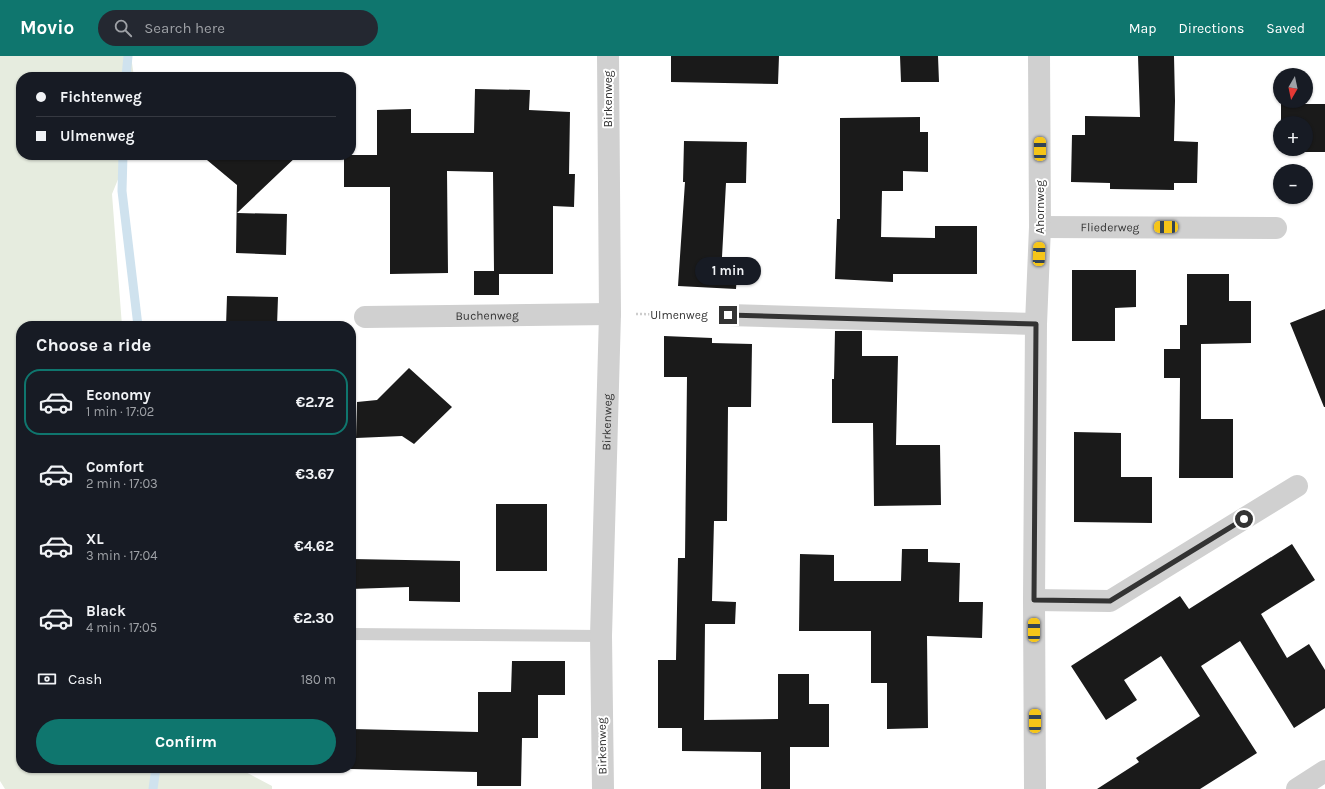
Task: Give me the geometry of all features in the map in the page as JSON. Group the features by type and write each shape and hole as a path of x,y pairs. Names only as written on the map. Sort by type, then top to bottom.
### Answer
{"street":[{"name":"Birkenweg","path":"603,789 601,636 610,314 608,56"},
{"name":"Ahornweg","path":"1035,789 1034,600 1036,324 1040,227 1039,56"},
{"name":"Fliederweg","path":"1040,227 1276,228"},
{"name":"Buchenweg","path":"365,317 610,314"},
{"path":"728,315 1036,324"},
{"path":"1034,600 1110,601 1297,486"},
{"path":"1297,789 1325,771"}],"lane":[{"path":"356,634 601,636"}],"path":[{"name":"Ulmenweg","path":"610,314 728,315"}],"shaded area":[{"path":"0,56 131,56 133,72 16,72 16,160 126,160 112,194 122,321 16,321 16,773 247,773 272,786 272,789 5,789 0,781"}],"building":[{"path":"671,56 779,56 778,84 671,82"},
{"path":"900,56 938,56 939,82 901,82"},
{"path":"1138,56 1174,56 1174,141 1198,142 1197,183 1174,183 1174,190 1110,189 1110,183 1071,182 1072,135 1085,135 1085,116 1140,117"},
{"path":"475,89 530,90 529,110 570,112 569,174 575,174 574,207 553,206 553,274 499,274 499,295 474,295 474,271 494,271 493,172 447,171 448,273 390,274 390,187 344,187 344,160 356,160 356,155 377,155 377,110 411,109 411,133 474,133"},
{"path":"1313,104 1325,104 1325,152 1313,152 1313,116 1281,116 1281,108 1313,108"},
{"path":"920,117 920,132 928,132 928,172 903,171 903,191 882,191 881,237 935,238 935,226 977,226 977,274 893,274 893,282 835,279 837,219 840,219 840,118"},
{"path":"684,141 747,142 746,183 726,183 722,257 738,259 736,289 678,286 685,182 683,182"},
{"path":"207,160 293,160 237,213 287,214 286,255 236,253 237,185"},
{"path":"1072,270 1136,270 1136,307 1115,308 1115,341 1072,341"},
{"path":"1187,274 1229,274 1229,301 1251,301 1251,343 1201,344 1201,419 1233,419 1233,478 1179,478 1180,378 1164,378 1164,349 1180,349 1180,325 1187,325"},
{"path":"227,296 278,297 277,321 226,321"},
{"path":"1325,309 1325,407 1324,407 1290,323"},
{"path":"835,331 862,331 862,356 898,356 896,445 940,445 941,505 874,506 873,423 832,423 832,379 834,379"},
{"path":"664,336 712,338 712,343 752,344 751,407 728,407 727,521 714,521 712,601 736,602 735,624 705,624 704,720 778,719 778,674 809,674 809,704 829,704 829,747 790,747 790,789 761,789 761,752 682,751 682,728 658,728 658,660 676,660 678,558 685,558 687,377 664,377"},
{"path":"409,368 452,407 414,444 402,436 356,438 357,402 377,400"},
{"path":"1074,432 1121,433 1121,477 1152,477 1152,523 1074,522"},
{"path":"496,504 547,504 547,571 496,571"},
{"path":"1292,544 1315,580 1261,614 1287,658 1309,644 1325,670 1325,708 1294,728 1240,641 1201,666 1257,753 1200,789 1097,789 1139,762 1136,758 1200,716 1161,656 1124,680 1137,700 1106,720 1071,666 1180,596 1189,609"},
{"path":"902,549 928,549 928,562 960,563 959,602 983,602 982,638 927,636 928,728 887,729 887,683 871,683 871,631 799,631 800,554 834,555 834,581 901,581"},
{"path":"356,559 460,561 460,602 409,601 409,587 356,589"},
{"path":"512,661 565,661 565,695 538,695 538,738 522,738 521,786 477,786 477,772 356,769 356,729 478,732 478,692 511,692"}],"waterway":[{"path":"126,72 128,56"},
{"path":"123,160 122,191 137,321"},
{"path":"153,789 155,773"}],"route":[{"path":"728,315 1036,324 1034,600 1110,601 1244,519"}]}
